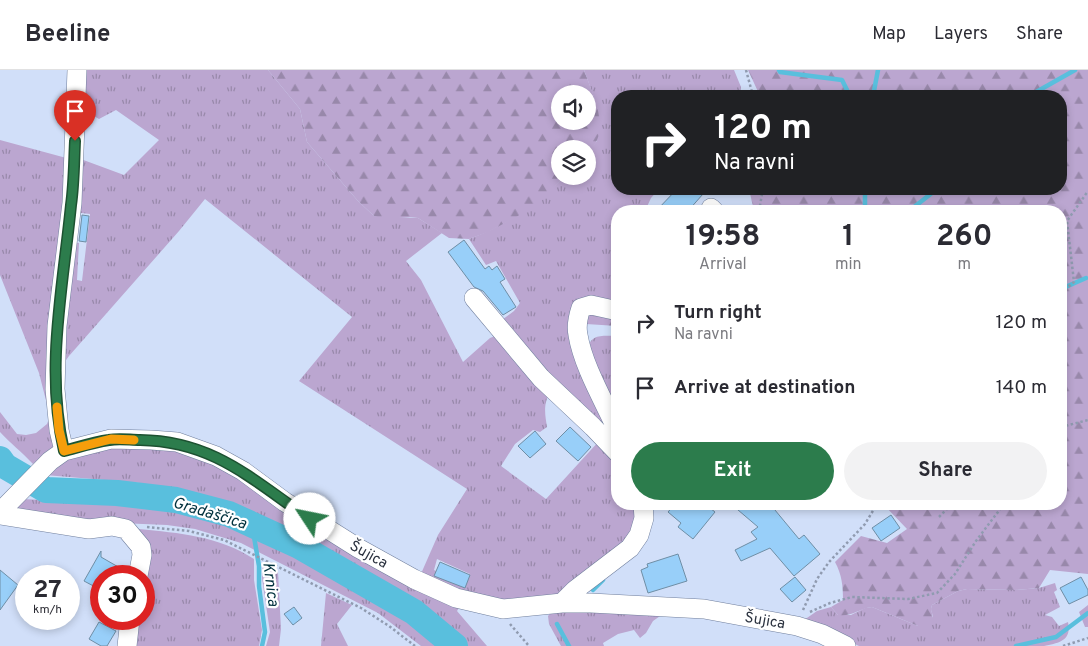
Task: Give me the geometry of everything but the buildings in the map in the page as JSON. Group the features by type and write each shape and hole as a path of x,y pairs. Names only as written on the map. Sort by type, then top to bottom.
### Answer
{"street":[{"path":"77,70 72,203 57,326 55,389 59,430 57,456 14,496 0,513 89,529 112,526 126,529 136,538 141,547 140,565"},
{"path":"474,298 541,378 611,446"},
{"path":"611,310 590,305 580,308 577,319 578,335 586,362 611,417"},
{"name":"Šujica","path":"57,456 111,439 177,442 216,456 243,471 323,527 414,579 456,598 503,609 562,603 704,609 799,622 846,646"},
{"path":"562,603 575,590 630,548 639,536 644,518 643,510"},
{"path":"127,646 129,630"}],"path":[{"path":"746,70 751,90"},
{"path":"1067,288 1074,282 1068,221 1088,191"},
{"path":"1067,426 1088,420"},
{"path":"799,622 817,579 829,562 865,524 874,510"},
{"path":"939,516 946,510"},
{"path":"799,622 830,603 852,597 908,599 937,593 955,574 976,540 999,510"},
{"path":"126,529 138,527 189,531 224,540 361,608 415,646"},
{"path":"503,609 511,626 529,646"},
{"path":"1062,646 1088,638"}],"green space":[{"path":"80,70 268,70 300,109 307,142 358,201 374,216 418,218 442,233 406,261 421,280 463,362 490,338 500,334 550,392 545,405 547,427 540,432 533,430 515,444 501,466 546,499 600,440 611,450 611,510 639,510 636,534 560,596 486,601 420,576 438,535 467,489 299,381 352,317 205,199 59,370 71,242 79,243 77,280 82,281 90,214 73,212 78,158 124,175 159,140 116,110 99,119 80,108","holes":["437,559 470,574 465,585 434,570"]},
{"path":"268,70 584,70 589,85 551,85 551,130 596,130 596,105 600,123 596,143 596,140 551,140 551,185 556,185 543,198 518,216 488,232 469,239 449,238 418,218 385,219 374,216 358,201 307,142 300,109"},
{"path":"584,70 734,70 741,90 611,90 611,195 654,195 648,205 611,205 611,307 575,306 611,429 611,443 499,322 514,311 520,303 496,261 486,265 469,239 508,221 555,185 596,185 596,85 590,85"},
{"path":"748,70 1088,70 1088,574 1050,570 1039,588 1015,590 967,589 958,591 932,605 933,624 930,626 918,626 872,607 851,614 838,615 831,607 843,600 842,581 835,562 861,536 887,543 907,529 889,510 1067,510 1067,205 753,205 750,195 1067,195 1067,90 757,90"},
{"path":"0,140 70,159 55,437 53,447 33,464 0,432 0,412 17,434 26,435 36,433 47,424 50,416 39,373 0,275"},
{"path":"586,310 611,315 611,326 586,324"},
{"path":"603,336 611,336 611,408 588,349 592,340"},
{"path":"153,446 201,457 460,606 457,611 487,646 468,646 433,612 265,517 210,498 140,483 45,475 57,463 98,448"},
{"path":"21,499 157,505 224,519 245,534 269,545 287,549 344,579 418,623 443,646 421,646 378,613 241,543 195,529 167,525 71,521 10,511"},
{"path":"139,529 184,534 213,540 241,551 254,559 254,580 262,630 259,646 129,646 131,630 155,630 155,565 143,565"},
{"path":"263,563 278,572 281,629 279,646 266,646 270,632 262,578"},
{"path":"1055,583 1057,590 1054,592 1060,607 1045,615 1052,617 1059,626 1068,622 1069,628 1063,640 1044,646 859,646 804,620 817,611 831,607 838,615 851,615 865,608 872,607 918,626 933,617 932,605 958,591 967,589 1015,590 1039,588"},
{"path":"326,593 352,605 337,624 348,646 321,646"},
{"path":"1088,605 1088,627 1085,627 1079,612"},
{"path":"553,610 663,614 653,621 646,633 640,638 634,630 618,634 603,643 604,646 561,646 549,624 548,616"}],"waterway":[{"path":"779,70 780,72 842,80 847,90"},
{"path":"874,90 878,70"},
{"path":"1040,90 1075,70"},
{"path":"865,195 865,205"},
{"path":"917,205 929,195"},
{"path":"1067,286 1086,278"},
{"name":"Gradaščica","path":"0,459 5,466 46,490 117,493 176,500 229,514 299,546 414,612 455,646"},
{"name":"Krnica","path":"252,525 259,566 259,586 265,632 262,646"},
{"path":"593,590 603,580"},
{"path":"1016,646 1056,637 1088,613"},
{"path":"557,624 569,646"}],"slow traffic":[{"path":"57,407 59,430 64,451 111,439 134,440"}],"route":[{"path":"75,141 72,203 57,326 55,389 59,430 64,451 111,439 177,442 216,456 243,471 310,519"}]}
